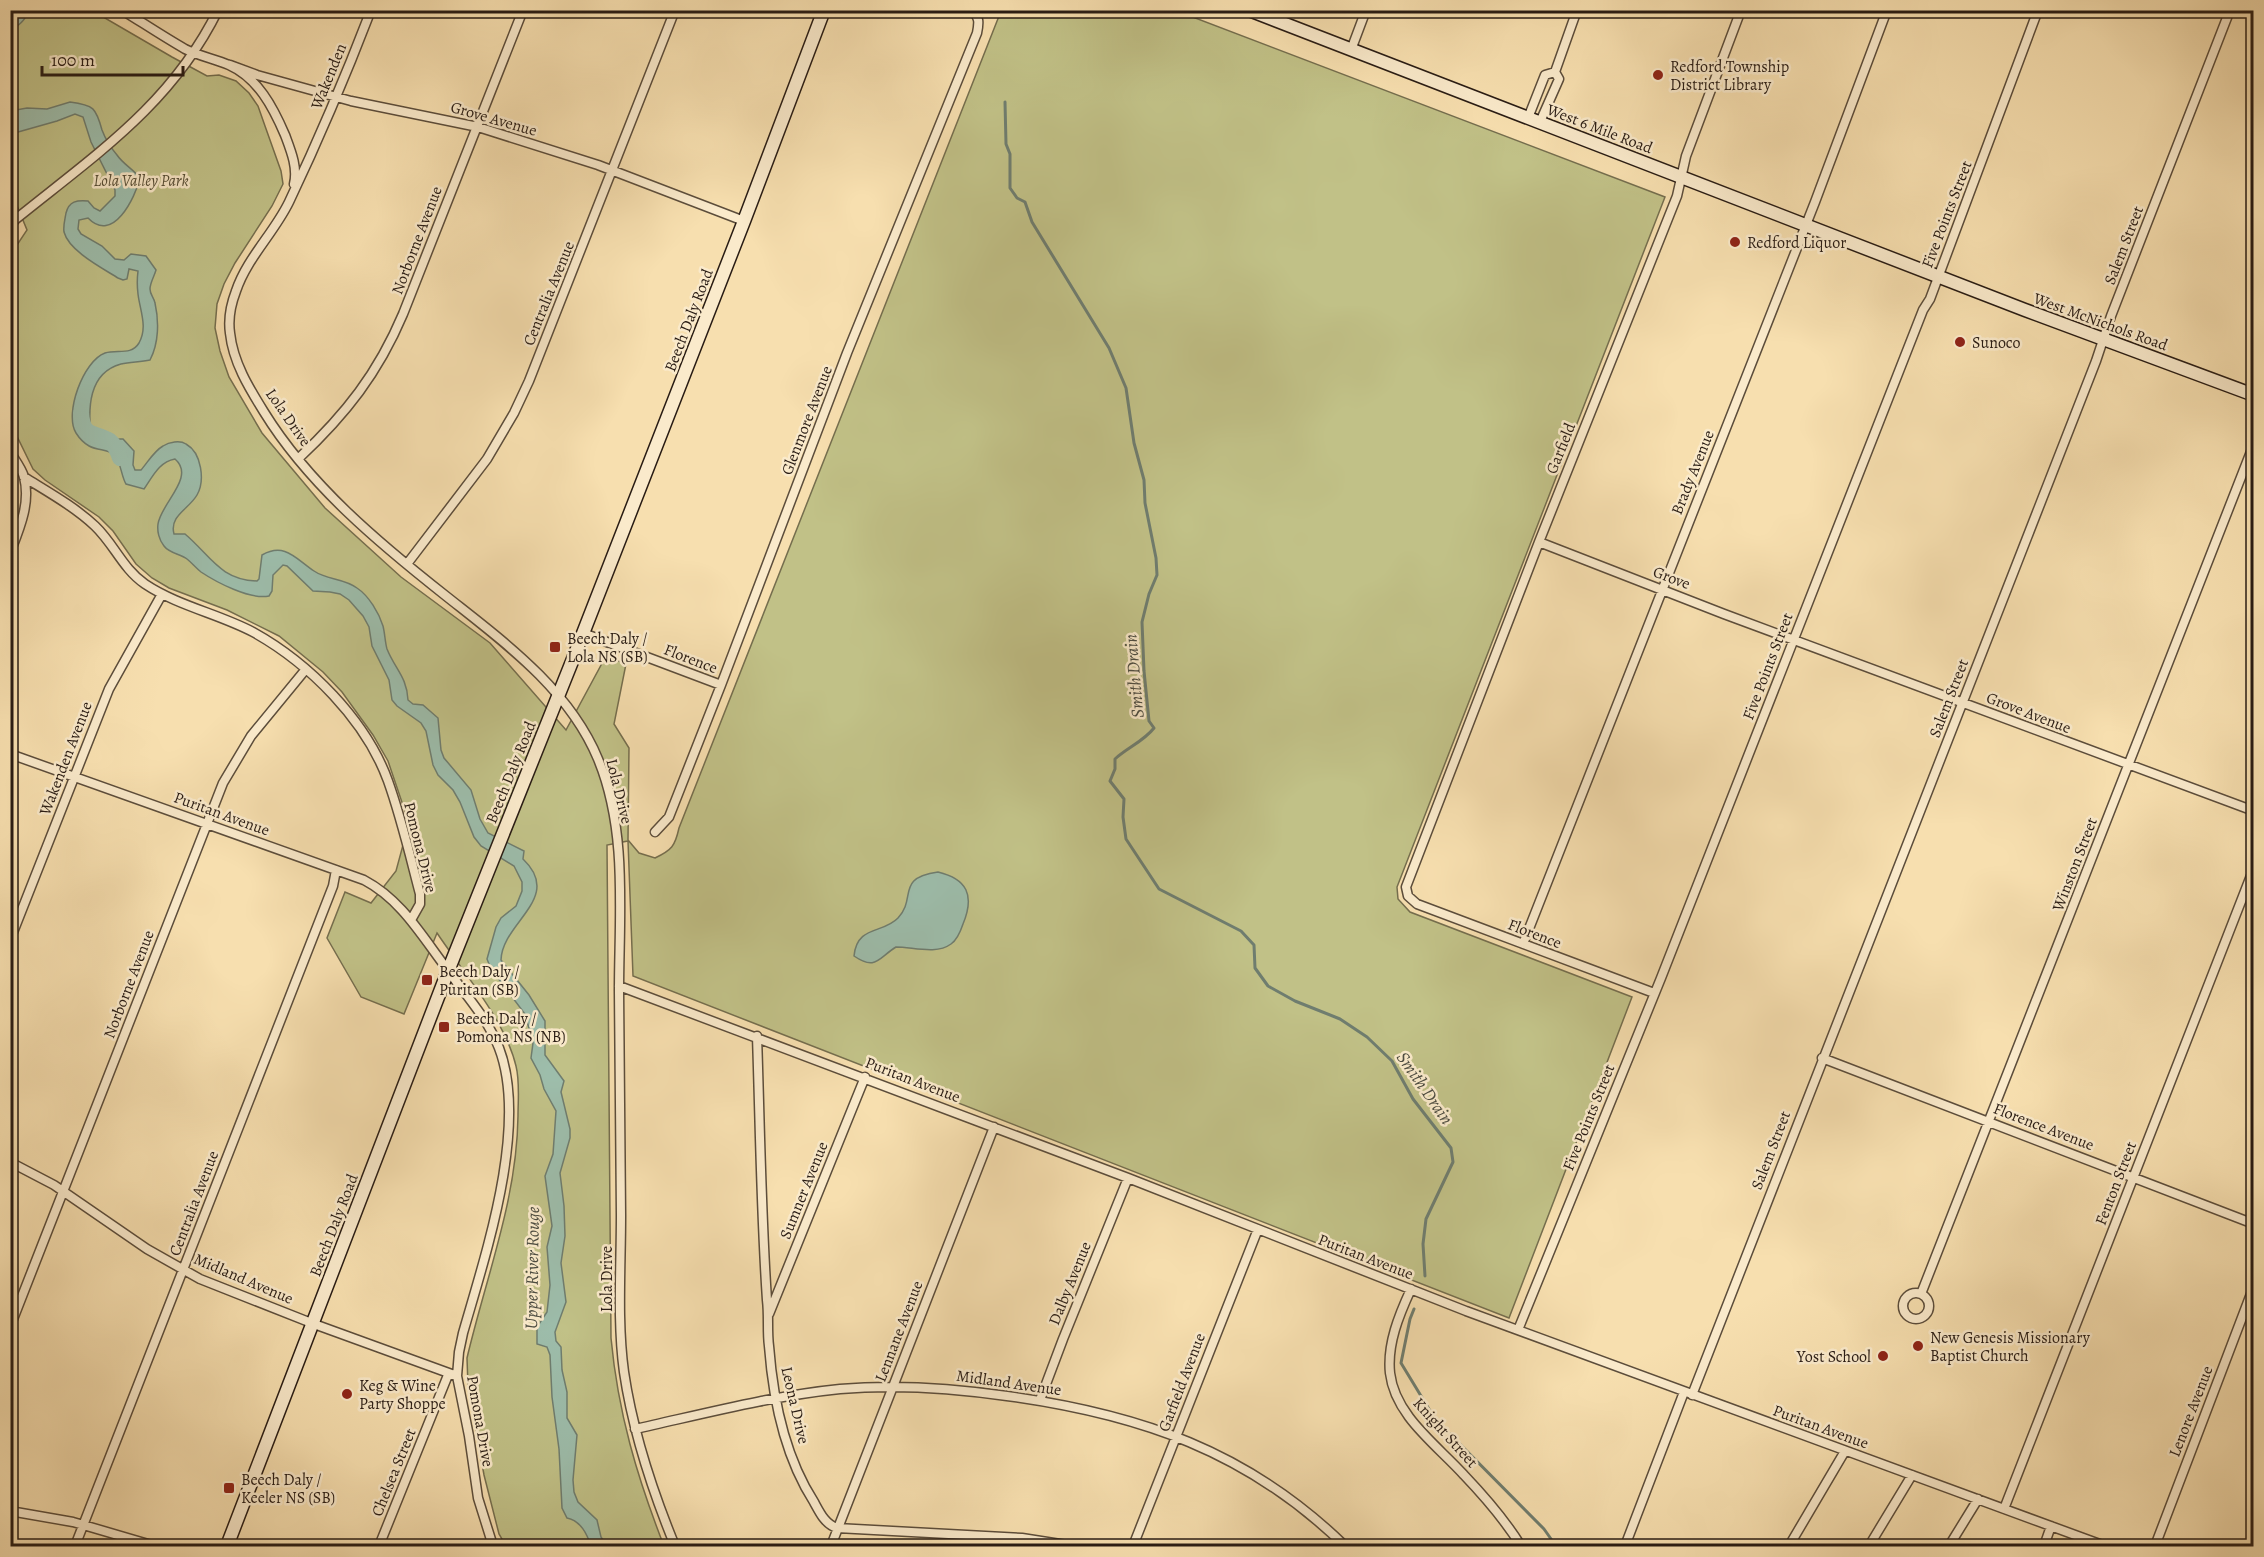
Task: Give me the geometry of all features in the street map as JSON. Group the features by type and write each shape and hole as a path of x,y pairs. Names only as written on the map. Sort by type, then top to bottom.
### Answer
{"main road":[{"name":"Beech Daly Road","path":"227,1546 448,971 583,633 824,10"},
{"name":"West 6 Mile Road","path":"1248,10 1938,276"},
{"name":"West McNichols Road","path":"1938,276 2253,395"}],"street":[{"name":"Lola Drive","path":"122,10 195,53 230,65 244,74 258,88 269,101 292,154 296,177 291,198"},
{"path":"12,219 92,159 149,109 195,53 218,10"},
{"name":"Wakenden","path":"312,152 337,97 371,10"},
{"name":"Norborne Avenue","path":"298,458 327,432 347,409 384,355 403,314 523,10"},
{"name":"Centralia Avenue","path":"407,564 487,459 514,413 529,381 675,10"},
{"path":"1351,50 1366,10"},
{"path":"1540,122 1558,79 1555,72 1577,10"},
{"name":"Garfield","path":"1408,896 1407,880 1677,196 1686,156 1741,10"},
{"name":"Brady Avenue","path":"1523,944 1806,224 1887,10"},
{"name":"Five Points Street","path":"1518,1330 1654,993 1923,309 1930,299 2038,10"},
{"name":"Salem Street","path":"1625,1546 1688,1394 1962,703 2230,10"},
{"name":"Glenmore Avenue","path":"655,832 669,817 847,353 977,33 979,22 974,13"},
{"name":"Grove Avenue","path":"230,65 257,75 337,97 478,126 612,171 744,221"},
{"path":"1528,118 1545,75 1555,72"},
{"name":"Lola Drive","path":"312,152 291,198 240,280 232,302 229,325 232,348 244,378 270,421 298,458 340,504 407,564 504,640 579,721 599,761 611,804 620,880 621,1339 635,1429 653,1490 675,1546"},
{"name":"Winston Street","path":"1921,1294 2253,444"},
{"path":"10,452 24,477 24,512 10,553"},
{"name":"Pomona Drive","path":"24,477 95,526 131,572 144,583 162,594 220,616 254,633 289,655 306,669 334,696 351,718 387,779 420,894 420,904 411,920 486,1023 502,1058 508,1096 505,1160 496,1218 452,1375 470,1436 478,1498 493,1546"},
{"name":"Grove","path":"1539,542 1794,639"},
{"name":"Wakenden Avenue","path":"10,940 109,689 162,594"},
{"name":"Florence","path":"583,633 721,686"},
{"name":"Grove Avenue","path":"1794,639 2253,811"},
{"name":"Norborne Avenue","path":"10,1327 223,783 238,755 263,720 306,669"},
{"name":"Puritan Avenue","path":"10,754 364,880 396,901 411,920"},
{"name":"Fenton Street","path":"2004,1509 2253,868"},
{"name":"Centralia Avenue","path":"75,1546 333,886 336,870"},
{"name":"Florence","path":"1408,896 1417,904 1654,993"},
{"name":"Puritan Avenue","path":"619,986 865,1077 1518,1330 2105,1546"},
{"name":"Leona Drive","path":"757,1036 764,1257 769,1347 775,1399 797,1470 825,1521 837,1528"},
{"name":"Florence Avenue","path":"1822,1058 2253,1224"},
{"name":"Sumner Avenue","path":"768,1314 865,1077"},
{"name":"Lennane Avenue","path":"831,1546 994,1127"},
{"name":"Midland Avenue","path":"10,1162 63,1191 147,1249 220,1287 452,1375"},
{"name":"Dalby Avenue","path":"1040,1400 1128,1178"},
{"name":"Garfield Avenue","path":"1133,1546 1258,1229"},
{"name":"Lenore Avenue","path":"2155,1546 2253,1286"},
{"name":"Knight Street","path":"1411,1289 1398,1319 1390,1354 1390,1374 1396,1395 1412,1420 1498,1513 1521,1546"},
{"name":"Chelsea Street","path":"379,1546 452,1375"},
{"name":"Midland Avenue","path":"635,1429 775,1399 840,1389 953,1388 1040,1400 1108,1414 1176,1436 1220,1455 1271,1485 1301,1507 1344,1546"},
{"path":"1789,1546 1845,1451"},
{"path":"1869,1546 1912,1475"},
{"path":"1949,1546 1978,1499"},
{"path":"10,1511 84,1524 155,1546"},
{"path":"2044,1546 2051,1526"},
{"path":"837,1528 1022,1538 1073,1546"}],"green space":[{"name":"Lola Valley Park","path":"10,11 93,11 207,76 219,75 236,81 249,93 258,106 281,171 283,184 272,206 235,263 217,304 215,328 229,377 262,433 325,508 401,577 490,643 566,730 606,656 626,664 614,724 629,748 628,840 639,853 655,858 669,850 676,839 1001,11 1177,11 1665,197 1397,887 1398,899 1410,912 1632,997 1509,1318 633,976 628,841 607,845 611,1338 618,1392 630,1444 645,1495 664,1546 506,1546 499,1534 484,1475 468,1386 467,1358 499,1238 512,1178 516,1147 518,1091 516,1066 511,1049 493,1014 437,933 404,1014 361,997 327,938 345,892 371,903 396,871 409,823 388,761 373,735 342,692 323,672 279,636 227,610 169,588 152,578 136,564 113,531 99,517 45,480 33,469 10,422 11,254 27,230 11,191"}],"shaded area":[{"path":"11,10 27,11 27,14 11,30"},
{"path":"70,102 89,106 96,112 102,130 113,149 140,178 128,206 114,222 106,226 97,225 88,218 79,220 78,229 81,234 102,246 115,259 124,260 131,254 146,256 156,270 150,289 158,324 153,353 150,360 121,364 102,375 92,393 90,404 91,436 103,440 123,439 134,451 135,470 141,470 157,451 168,443 181,442 191,448 199,460 201,482 194,500 174,522 174,534 185,534 225,571 244,580 257,581 262,555 270,551 284,551 319,574 347,582 366,595 381,621 387,649 403,679 408,700 413,704 423,705 438,718 444,758 471,790 480,819 488,833 524,851 523,859 534,873 537,886 534,898 504,946 501,960 529,995 545,1021 545,1055 564,1081 561,1092 570,1129 570,1138 560,1173 565,1236 561,1263 566,1302 555,1332 556,1341 561,1347 562,1370 567,1392 567,1418 577,1435 574,1492 578,1502 597,1520 601,1537 607,1546 591,1546 583,1529 576,1522 567,1518 562,1508 550,1355 547,1347 537,1344 537,1327 547,1312 550,1285 547,1247 552,1226 545,1176 553,1154 556,1111 531,1058 533,1043 525,1014 491,969 487,959 496,927 501,918 516,906 522,891 522,882 514,866 481,846 474,837 460,802 453,790 438,775 433,765 426,731 421,723 392,700 389,680 372,646 369,627 349,600 340,594 313,591 287,566 283,565 273,575 272,591 269,596 261,597 243,593 207,576 187,559 166,548 159,535 160,516 180,482 182,474 175,459 161,466 144,489 126,484 114,455 92,447 81,440 76,433 72,414 83,377 97,358 105,353 128,351 136,347 142,337 143,325 137,282 138,271 129,269 127,279 118,278 79,252 72,246 64,232 67,209 71,204 77,201 88,201 100,211 115,196 115,190 91,142 83,117 75,114 11,134 10,111 27,108 47,109"},
{"path":"938,872 962,884 968,897 967,914 953,942 945,947 931,950 896,947 872,963 854,956 860,939 898,918 903,911 911,884 916,879"}],"waterway":[{"name":"Smith Drain","path":"1005,102 1006,144 1010,154 1010,188 1017,198 1025,202 1032,222 1109,348 1126,388 1134,443 1144,480 1145,503 1156,558 1157,575 1149,594 1142,622 1149,721 1154,728 1115,759 1115,769 1110,781 1124,799 1123,817 1126,839 1159,889 1241,931 1254,945 1255,968 1268,986 1295,1001 1340,1019 1367,1037 1392,1061 1413,1099 1451,1148 1453,1162 1426,1219 1423,1244 1425,1276"},
{"name":"Upper River Rouge","path":"81,413 87,431 110,441 120,458"},
{"name":"Smith Drain","path":"1414,1309 1401,1363 1435,1419 1544,1529 1556,1546"}],"place":[{"name":"Redford Township District Library","path":"1658,75"},
{"name":"Redford Liquor","path":"1735,242"},
{"name":"Sunoco","path":"1960,342"},
{"name":"Beech Daly / Lola NS (SB)","path":"555,647"},
{"name":"Beech Daly / Puritan (SB)","path":"427,980"},
{"name":"Beech Daly / Pomona NS (NB)","path":"444,1027"},
{"name":"New Genesis Missionary Baptist Church","path":"1918,1346"},
{"name":"Yost School","path":"1883,1356"},
{"name":"Keg & Wine Party Shoppe","path":"347,1394"},
{"name":"Beech Daly / Keeler NS (SB)","path":"229,1488"}]}
